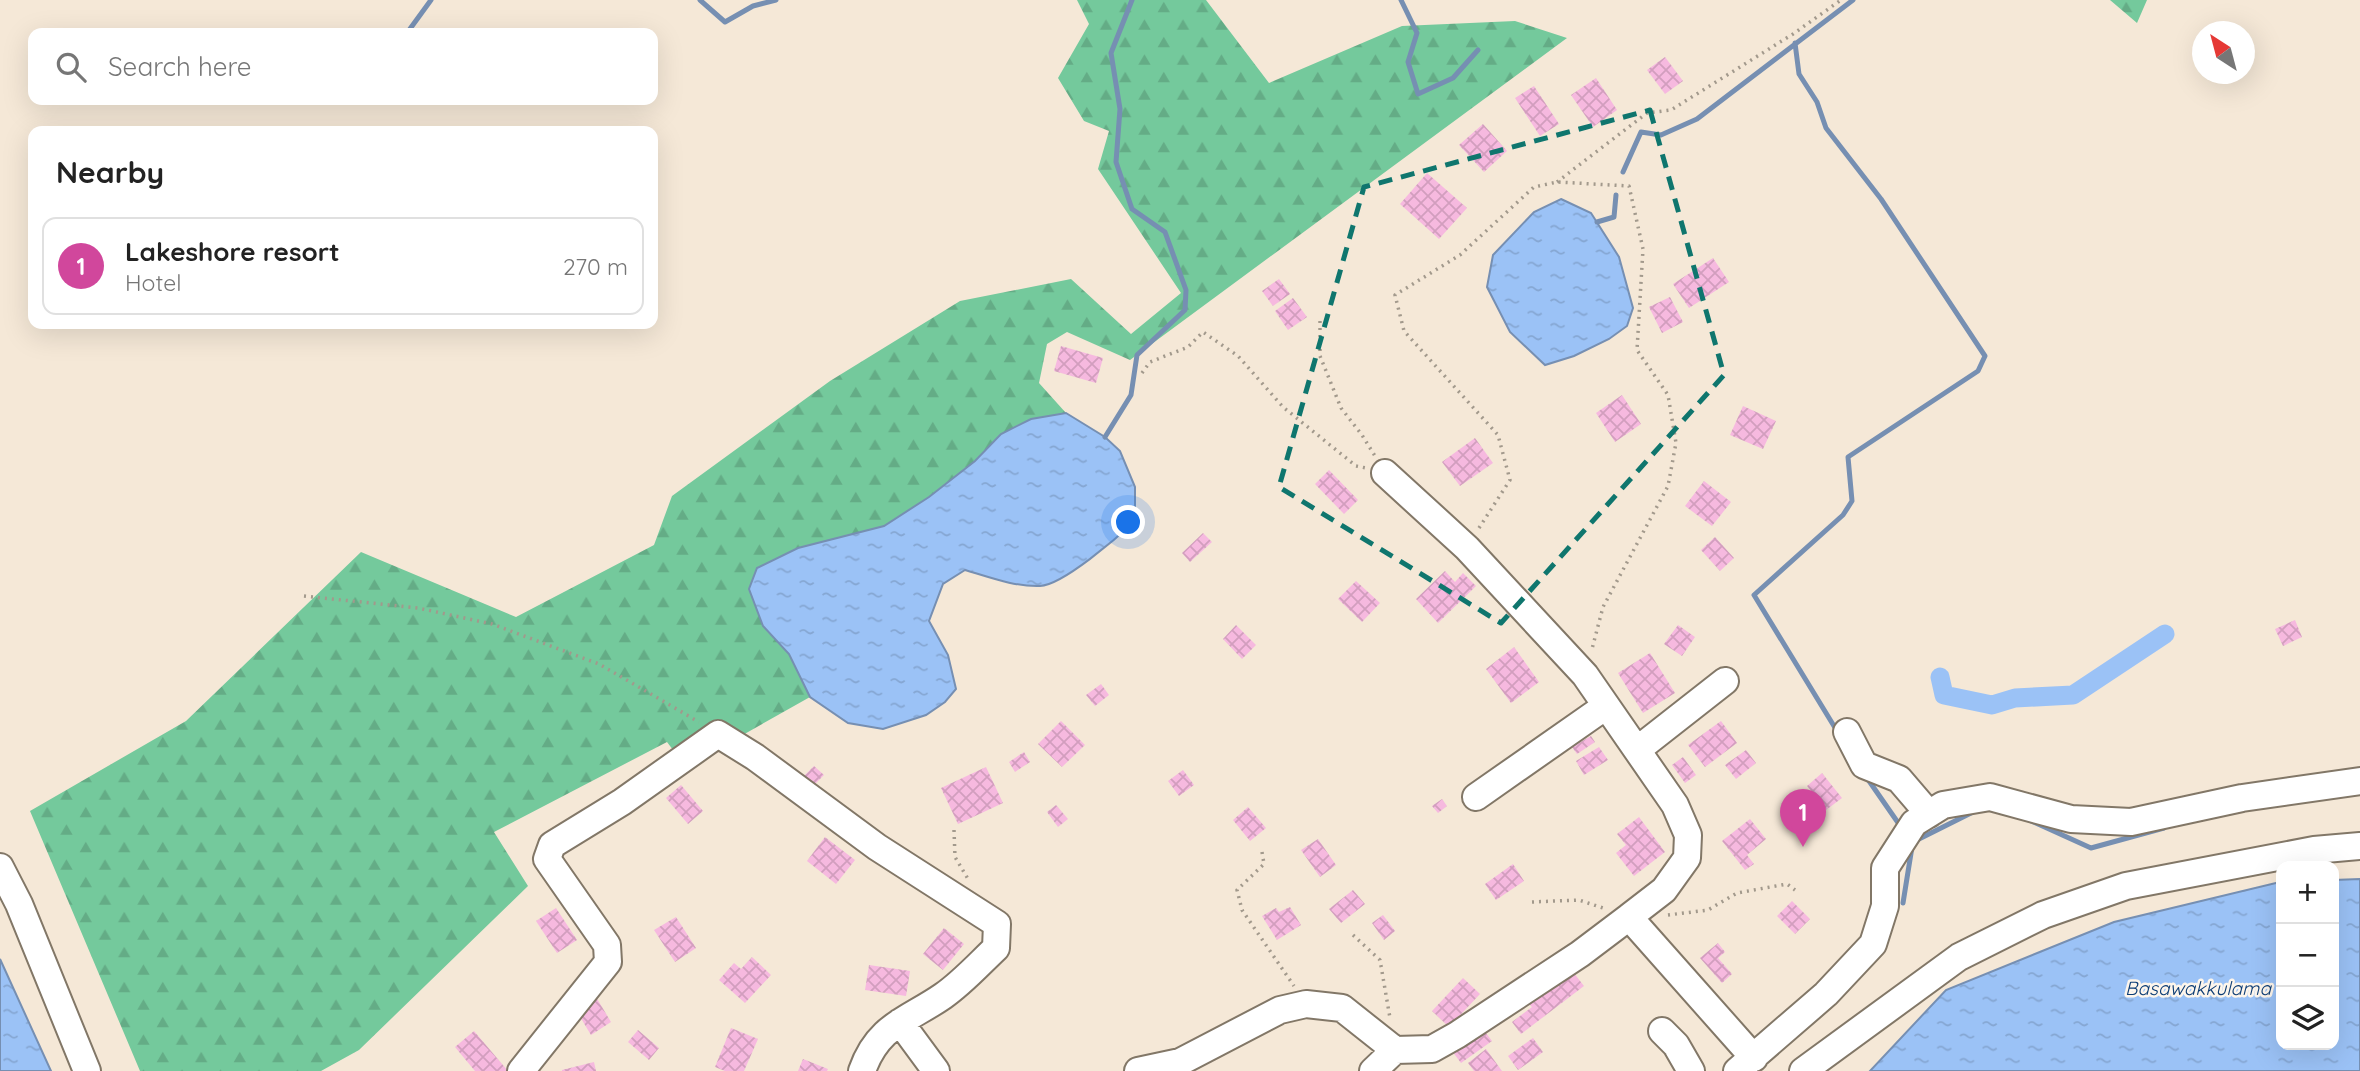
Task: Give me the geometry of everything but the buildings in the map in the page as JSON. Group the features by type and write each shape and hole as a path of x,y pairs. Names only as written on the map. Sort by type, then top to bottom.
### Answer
{"street":[{"path":"1138,1071 1180,1062 1280,1010 1306,1004 1342,1008 1395,1050 1432,1049 1580,954 1629,918 1664,890 1687,858 1688,835 1675,805 1584,675 1467,548 1385,473"},
{"path":"1637,750 1725,681"},
{"path":"1476,797 1606,706"},
{"path":"1847,732 1864,765 1899,779 1929,814"},
{"path":"522,1071 608,962 607,945 547,859 552,845 622,802 718,734 755,757 877,847 997,924 996,948 945,995 884,1031 867,1055 862,1071"},
{"path":"1629,918 1746,1064 1826,994 1873,944 1885,906 1885,868 1914,823 1943,805 1990,797 2071,819 2130,822 2242,798 2360,781"},
{"path":"1802,1071 1959,957 2042,915 2126,886 2314,850 2360,846"},
{"path":"0,867 19,904 87,1071"},
{"path":"900,1022 936,1071"},
{"path":"1662,1031 1676,1045 1691,1071"},
{"path":"1373,1071 1395,1050"}],"path":[{"path":"1557,182 1647,113 1671,110 1793,34 1841,0"},
{"path":"1467,548 1510,480 1498,435 1404,331 1395,295 1460,255 1534,187 1557,182 1629,186 1643,249 1637,350 1668,395 1676,443 1668,486 1603,607 1584,675"},
{"path":"1320,321 1320,356 1340,408 1362,435 1385,473"},
{"path":"1142,373 1150,362 1188,347 1203,332 1238,356 1283,407 1356,466 1385,473"},
{"path":"304,596 418,608 492,624 599,664 718,734"},
{"path":"954,830 955,857 975,889 979,910"},
{"path":"1262,852 1264,864 1237,890 1242,910 1306,1004"},
{"path":"1532,902 1579,900 1629,918 1644,918 1708,910 1737,893 1787,884 1795,890"},
{"path":"1353,934 1380,961 1395,1050"}],"highlighted area":[{"path":"1650,110 1724,375 1501,623 1279,487 1364,187"}],"green space":[{"path":"1077,0 1206,0 1269,83 1402,26 1515,21 1567,38 1130,360 1067,332 1047,344 1039,383 1066,413 1031,419 1001,434 975,461 929,497 884,526 842,538 749,589 763,626 789,654 810,697 686,767 667,742 494,832 528,886 359,1050 321,1071 140,1071 30,811 186,721 361,552 516,617 654,545 672,496 830,381 960,301 1071,279 1131,334 1181,293 1098,169 1109,131 1084,121 1058,78 1089,24"},
{"path":"2110,0 2147,0 2137,23"}],"water":[{"path":"1561,199 1591,213 1619,257 1633,308 1627,326 1609,339 1574,356 1545,365 1510,332 1487,287 1493,255 1534,212"},
{"path":"1066,413 1105,437 1120,451 1135,487 1135,521 1090,559 1050,584 1021,585 965,570 943,584 929,621 948,655 956,689 945,702 926,715 883,729 848,723 810,697 789,654 763,626 749,589 757,568 798,548 884,526 929,497 975,461 1001,434 1031,419"},
{"name":"Basawakkulama","path":"2360,879 2360,1071 1870,1071 1946,990 2114,922 2276,883 2276,1050 2339,1050 2339,880"},
{"path":"0,959 51,1071 0,1071"}],"waterway":[{"path":"411,28 431,0"},
{"path":"700,0 725,22 753,6 776,0"},
{"path":"1105,437 1131,395 1137,355 1185,310 1186,290 1165,232 1132,209 1116,162 1120,109 1111,53 1132,0"},
{"path":"1401,0 1417,33 1408,62 1418,94 1453,78 1478,50"},
{"path":"1623,172 1641,132 1661,135 1697,119 1853,0"},
{"path":"1795,43 1799,74 1817,102 1826,128 1881,199 1985,356 1978,371 1848,457 1852,501 1843,515 1754,595 1837,731"},
{"path":"1597,222 1614,217 1616,195"},
{"path":"1940,677 1944,695 1992,705 2015,698 2073,695 2165,634"},
{"path":"1867,778 1901,827"},
{"path":"1915,841 1975,811"},
{"path":"2029,820 2091,848 2164,828"},
{"path":"1903,903 1912,847"}],"place":[{"name":"Lakeshore resort","path":"1803,847"}]}
